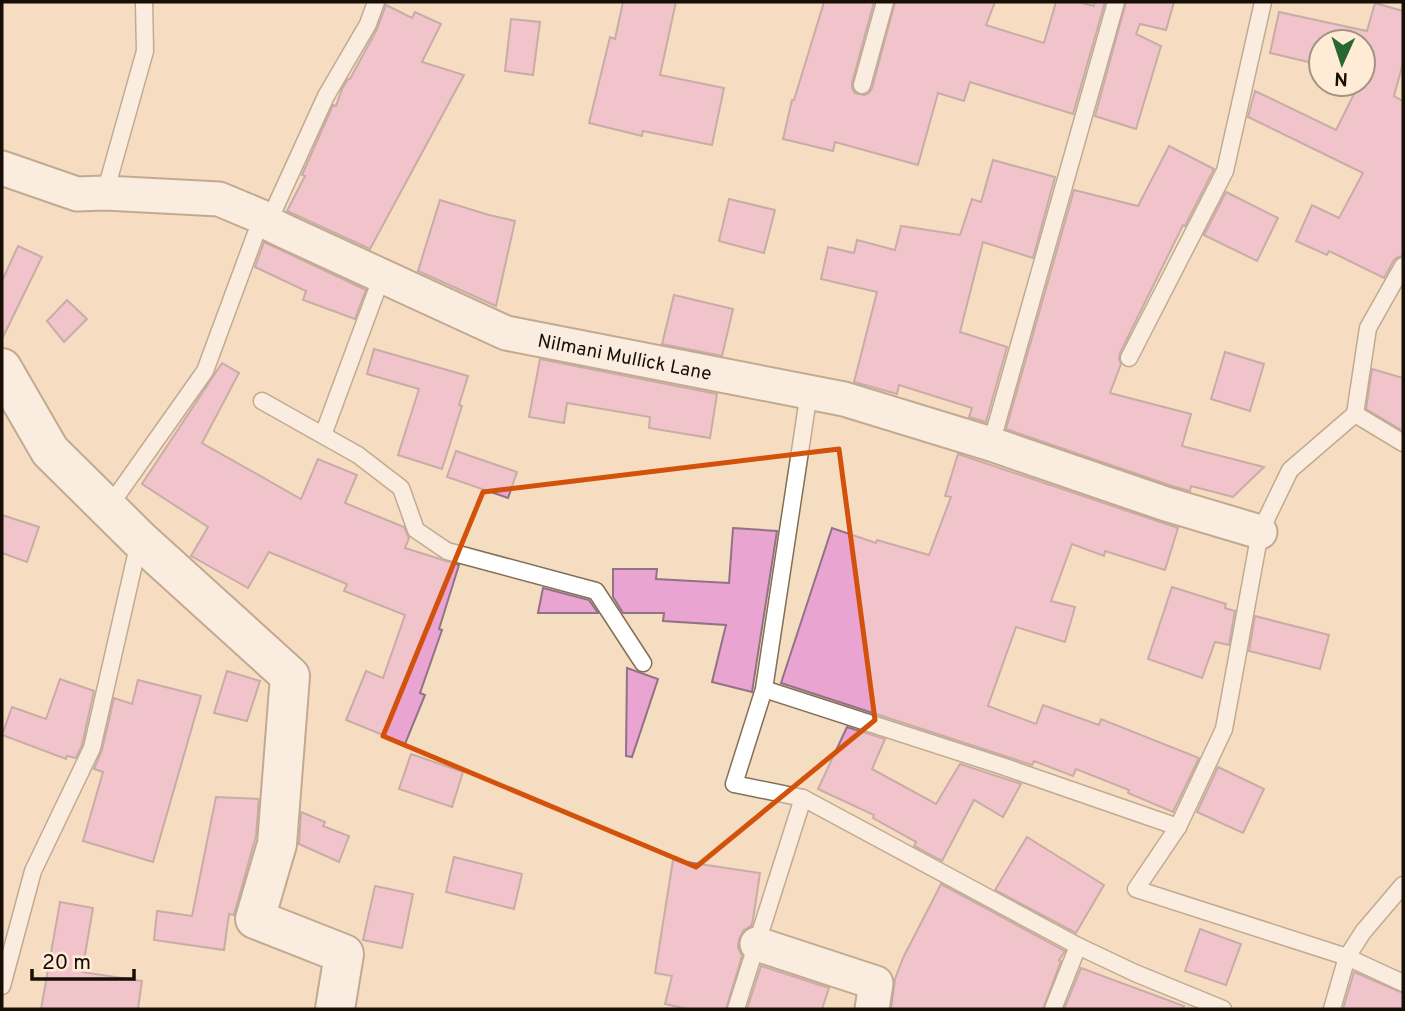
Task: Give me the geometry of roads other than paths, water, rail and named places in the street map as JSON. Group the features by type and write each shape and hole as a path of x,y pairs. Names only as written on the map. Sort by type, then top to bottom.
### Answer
{"street":[{"name":"Nilmani Mullick Lane","path":"2,168 77,194 219,199 506,333 844,399 990,443 1166,504 1260,532"},
{"path":"2,368 50,452 140,540 290,676 277,844 255,919 344,954 335,1009"},
{"path":"757,944 876,983 872,1009"}],"lane":[{"path":"105,193 145,51 144,2"},
{"path":"108,508 205,371 265,220 326,96 368,23 376,2"},
{"path":"862,85 884,2"},
{"path":"990,443 1116,2"},
{"path":"1129,358 1225,171 1264,2"},
{"path":"1403,266 1368,328 1355,414 1290,470 1260,532 1224,729 1178,827 1136,889 1347,957 1403,983"},
{"path":"323,435 382,276"},
{"path":"809,392 764,689 734,784 803,798 1078,946 1223,1009"},
{"path":"262,401 358,455 401,488 416,530 447,551 596,591 643,663"},
{"path":"1355,414 1403,443"},
{"path":"2,986 9,930 33,871 92,748 140,540"},
{"path":"764,689 999,765 1178,827"},
{"path":"736,1009 803,798"},
{"path":"1332,1009 1347,957 1363,932 1403,885"},
{"path":"1053,1009 1078,946"}]}
